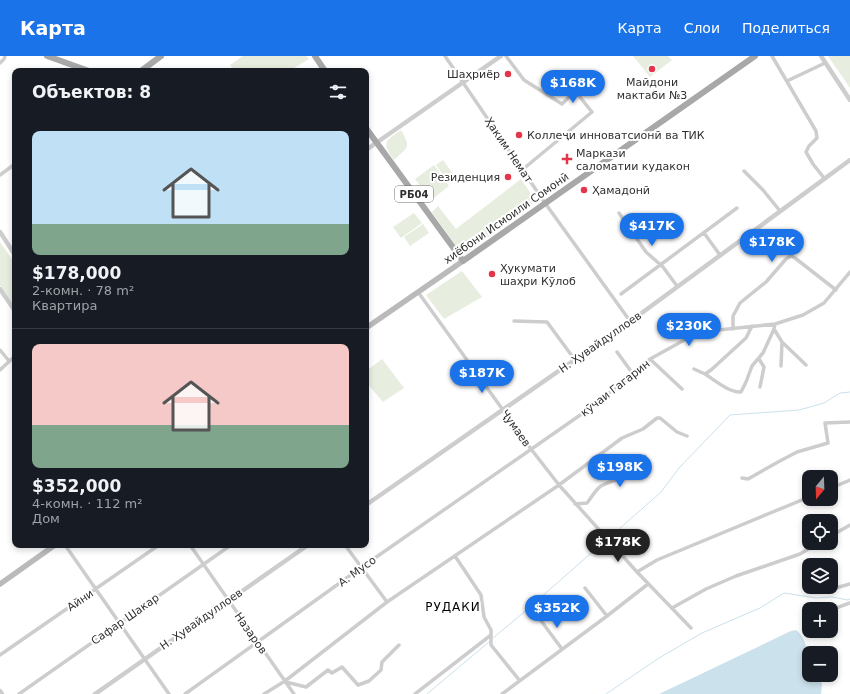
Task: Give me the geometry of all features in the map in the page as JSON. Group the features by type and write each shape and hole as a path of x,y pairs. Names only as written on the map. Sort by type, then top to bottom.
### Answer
{"main road":[{"path":"47,56 81,68"},
{"path":"144,68 161,56"},
{"name":"хиёбони Исмоили Сомонӣ","path":"369,326 755,56"},
{"path":"317,57 324,68"},
{"name":"РБ04","path":"369,132 463,261"},
{"path":"0,584 50,548"}],"street":[{"path":"0,63 5,56"},
{"name":"Ҳаким Немат","path":"445,56 522,170 630,322"},
{"path":"369,148 501,56"},
{"path":"506,56 524,80 536,88 562,104 576,91 592,112 522,170"},
{"path":"772,56 816,131 817,138 809,146 806,152 824,178"},
{"path":"821,56 850,100"},
{"path":"787,81 825,62"},
{"name":"Н. Ҳувайдуллоев","path":"369,503 630,322 850,160"},
{"path":"0,175 12,166"},
{"path":"744,171 763,190 780,211"},
{"path":"621,294 738,208"},
{"path":"619,213 646,252 660,265 678,286"},
{"path":"0,232 12,250"},
{"path":"704,233 720,255"},
{"path":"733,329 733,316 740,303 766,282 786,259 791,256 836,290"},
{"name":"кӯчаи Гагарин","path":"531,449 596,404 650,359 699,332 775,324 803,315 824,303 850,272"},
{"path":"0,289 12,307"},
{"name":"Ҷумаев","path":"418,292 558,486 648,584 691,628"},
{"path":"514,321 547,322 575,360"},
{"path":"694,369 705,374 719,384 738,393 741,392 752,366 759,359 775,324"},
{"path":"705,374 746,338 752,326"},
{"path":"774,329 782,342 806,366"},
{"path":"781,366 782,342"},
{"path":"0,350 9,361"},
{"path":"617,352 633,374"},
{"path":"0,370 12,358"},
{"path":"650,359 682,389"},
{"path":"759,359 764,367 760,387"},
{"path":"264,694 285,682 387,602 558,486 622,438 643,430 657,418 660,418 678,432 687,436"},
{"path":"742,478 748,479 797,452 828,443 825,423 850,422"},
{"name":"А. Мусо","path":"186,694 362,567 531,449"},
{"path":"575,504 587,503 594,492 602,486 637,475 646,470 642,462 645,456"},
{"path":"838,485 850,480"},
{"path":"637,572 657,560 802,499"},
{"path":"838,532 850,525"},
{"path":"67,548 169,694"},
{"name":"Айни","path":"0,655 155,548"},
{"name":"Назаров","path":"192,548 294,694"},
{"name":"Сафар Шакар","path":"19,694 227,548"},
{"name":"Н. Ҳувайдуллоев","path":"95,694 304,548"},
{"path":"347,548 387,602"},
{"path":"672,608 706,588 800,554 807,550"},
{"path":"455,556 481,595 484,617 491,630 491,644 520,681"},
{"path":"502,694 648,584"},
{"path":"838,588 850,584"},
{"path":"585,588 607,616"},
{"path":"838,607 850,602"},
{"path":"539,618 562,649"},
{"path":"415,694 491,636"},
{"path":"285,682 306,687 328,670 332,673 342,667 358,685 369,681 381,670 382,662 399,645"}],"shaded area":[{"path":"243,56 306,56 309,59 294,68 232,68 230,65"},
{"name":"Майдони мактаби №3","path":"633,56 668,56 672,60 650,77"},
{"path":"828,56 850,56 850,88"},
{"path":"401,130 407,144 405,150 394,160 386,146 388,140"},
{"path":"443,160 456,178 449,183 436,165"},
{"path":"434,165 449,186 431,200 415,179"},
{"path":"521,179 536,201 463,256 432,212 438,206 456,229"},
{"path":"414,213 422,223 401,238 393,227"},
{"path":"423,224 429,233 410,246 404,237"},
{"path":"0,242 12,260 12,303 0,285"},
{"path":"462,271 482,297 444,319 426,295"},
{"path":"382,359 404,388 383,402 369,386 369,369"}],"water":[{"path":"796,630 804,639 806,645 802,646 802,682 821,682 821,694 659,694 791,631"}],"waterway":[{"path":"609,538 661,492 679,468 730,415 799,410 824,403 840,393 850,392"},
{"path":"493,638 606,540"},
{"path":"606,694 659,658 702,633 760,608 784,593 816,598 832,597 848,600 850,599"},
{"path":"427,694 489,642"}],"place":[{"name":"Майдони мактаби №3","path":"652,69"},
{"name":"Шаҳриёр","path":"508,74"},
{"name":"Коллеҷи инноватсионӣ ва ТИК","path":"519,135"},
{"name":"Маркази саломатии кудакон","path":"567,159"},
{"name":"Резиденция","path":"508,177"},
{"name":"Ҳамадонӣ","path":"584,190"},
{"name":"Ҳукумати шаҳри Кӯлоб","path":"492,274"}],"district":[{"name":"РУДАКИ","path":"453,607"}]}
